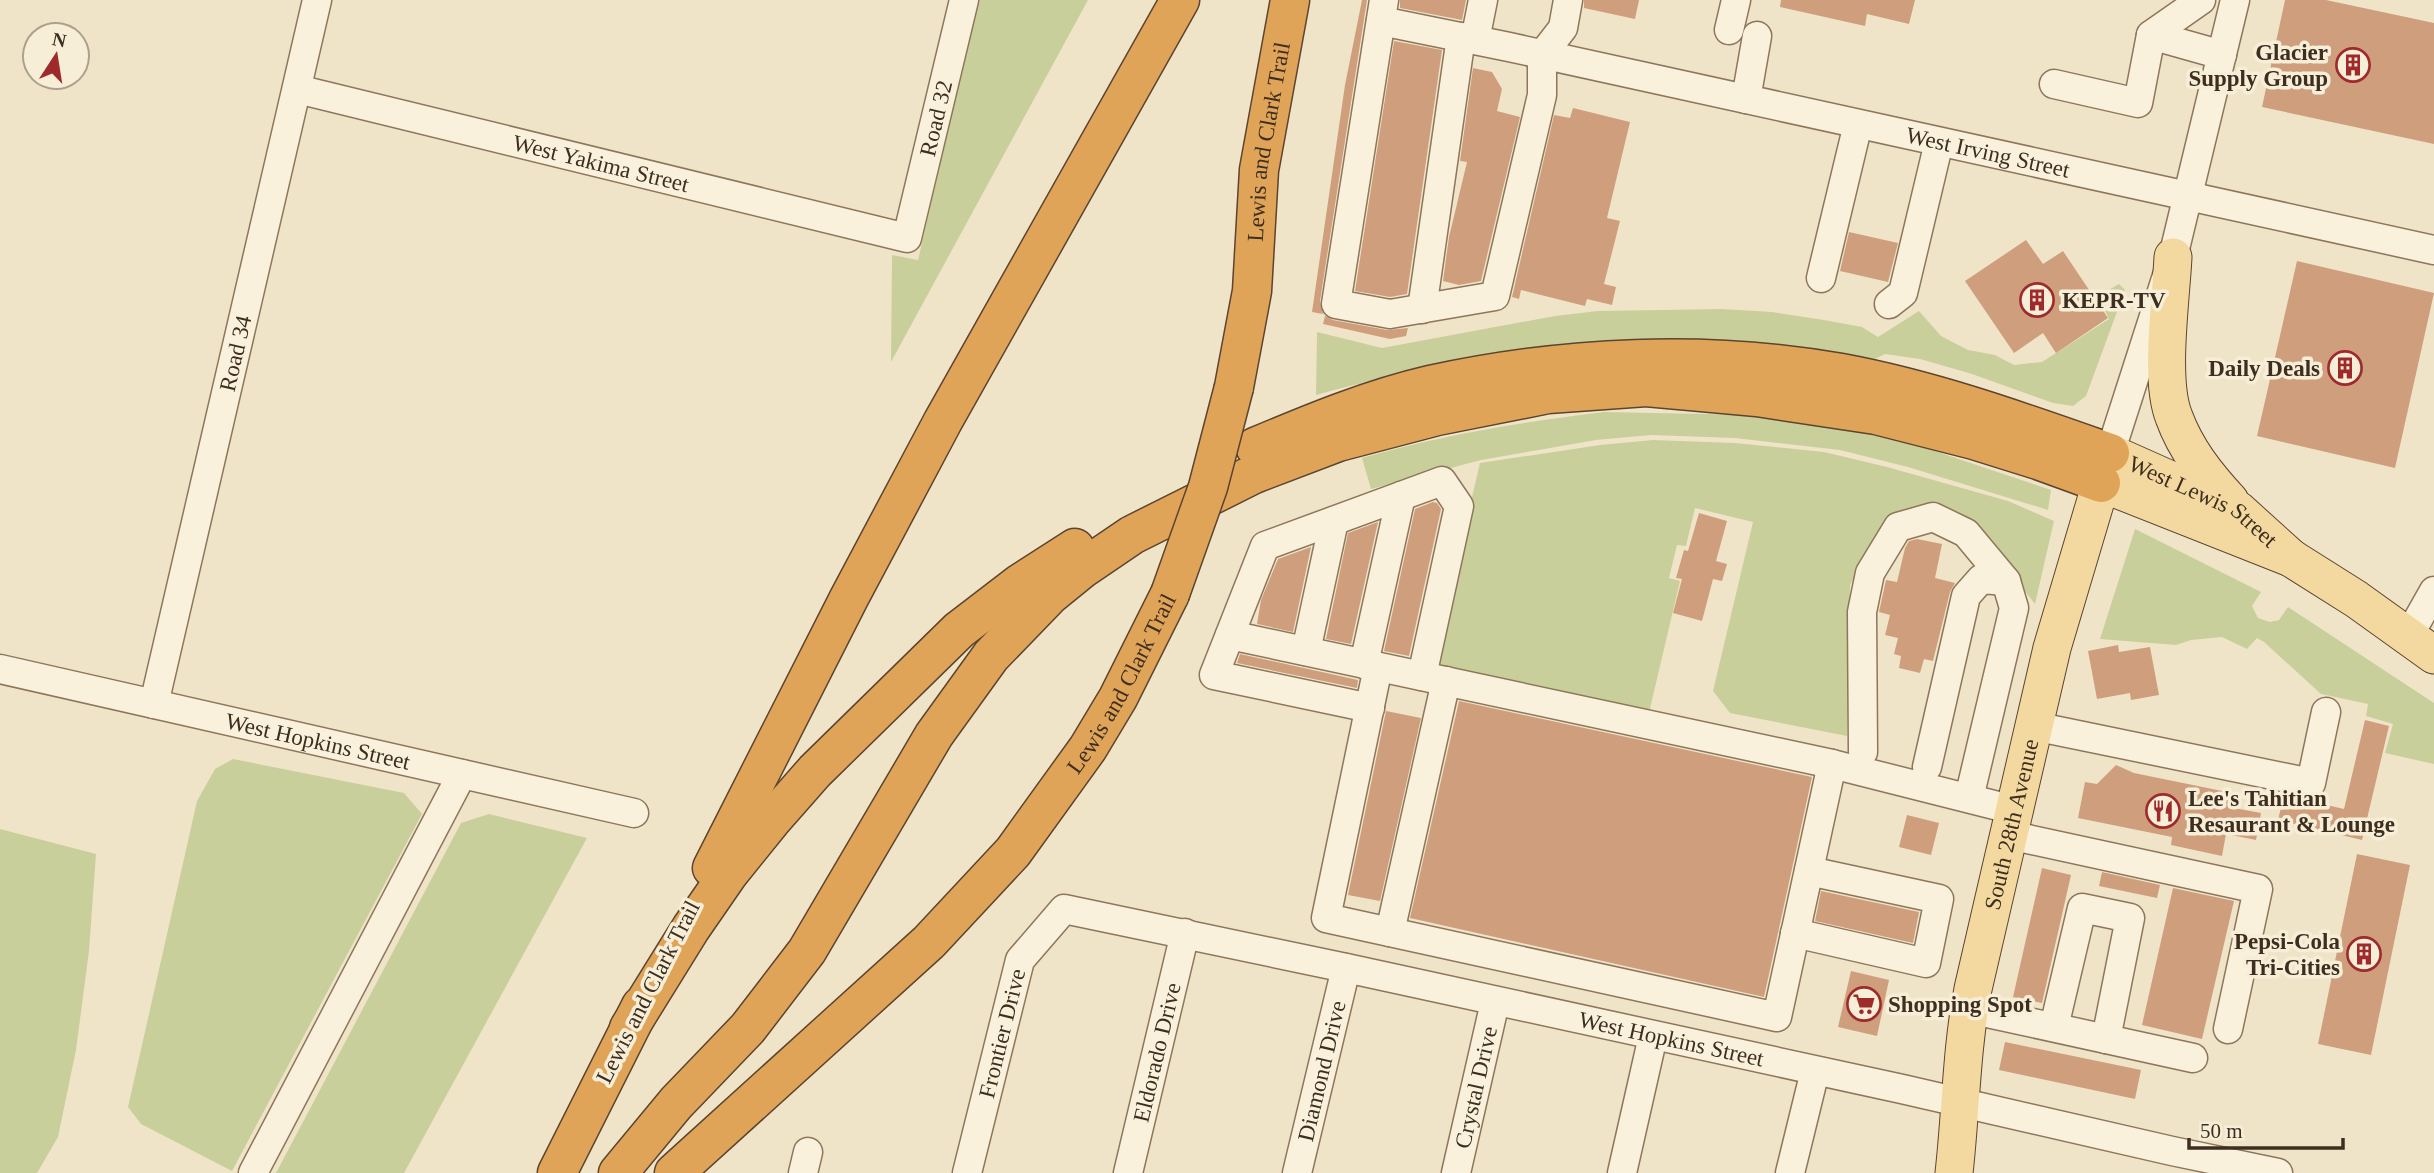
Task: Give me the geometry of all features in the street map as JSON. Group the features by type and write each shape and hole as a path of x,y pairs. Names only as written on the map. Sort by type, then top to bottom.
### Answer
{"highway":[{"name":"Lewis and Clark Trail","path":"557,1173 849,598 943,421 1180,0"},
{"name":"Lewis and Clark Trail","path":"674,1173 929,942 1013,852 1088,748 1125,686 1170,594 1208,487 1234,387 1252,291 1259,170 1290,0"},
{"path":"629,1028 691,928 729,873 771,821 834,752 959,630 1019,584 1126,516 1251,448 1332,414 1429,386 1548,366 1648,358 1761,363 1839,373 1892,384 2015,419 2105,468"},
{"path":"618,1173 676,1103 748,1028 807,951 934,735 991,656 1050,595 1082,569 1132,535 1254,474 1338,442 1437,416 1548,394 1646,387 1757,397 1876,415 2048,463 2105,468"}],"main road":[{"path":"2173,257 2166,382 2172,415 2203,472 2238,510"},
{"name":"West Lewis Street","path":"2105,468 2238,510 2291,558"},
{"name":"West Lewis Street","path":"2105,468 2291,558 2356,599 2421,646"},
{"name":"South 28th Avenue","path":"1954,1173 1969,1009 2067,590 2105,468"}],"street":[{"name":"Road 34","path":"154,704 317,0"},
{"name":"Road 32","path":"907,238 964,0"},
{"path":"1422,309 1468,38 1483,0"},
{"path":"1382,10 1336,304 1390,314 1495,296 1542,95 1542,55 1563,28 1568,0"},
{"path":"1729,30 1736,0"},
{"path":"2054,85 2138,103 2151,35 2201,0"},
{"path":"2105,468 2173,257 2235,0"},
{"name":"West Irving Street","path":"1382,10 1468,38 1542,55 2434,250"},
{"path":"2151,35 2222,55"},
{"path":"1746,99 1757,36"},
{"name":"West Yakima Street","path":"297,89 907,238"},
{"path":"1821,278 1858,124"},
{"path":"1889,304 1903,293 1939,142"},
{"path":"1370,708 1214,675 1265,546 1442,481 1459,506 1434,679 1390,932"},
{"path":"1401,496 1371,665 1370,708 1326,918 1777,1017 1832,764"},
{"path":"1863,752 1862,612 1870,573 1898,527 1934,517 1966,533 2006,581 2014,608 1969,798"},
{"path":"1306,651 1334,521"},
{"path":"1927,767 1966,596 1981,579 2006,581"},
{"path":"2421,646 2434,591"},
{"path":"1230,635 1832,764 1969,798 2011,822 2258,889 2228,1029"},
{"name":"West Hopkins Street","path":"0,670 634,813"},
{"path":"2034,726 2311,783 2326,712"},
{"path":"253,1173 463,774"},
{"path":"1795,933 1926,962 1939,899 1809,871"},
{"path":"2054,1027 2082,908 2130,918 2106,1039"},
{"name":"West Hopkins Street","path":"1064,909 1346,968 2278,1173"},
{"name":"Frontier Drive","path":"967,1173 1020,960 1064,909"},
{"name":"Eldorado Drive","path":"1128,1173 1185,933"},
{"name":"Diamond Drive","path":"1297,1173 1346,968"},
{"name":"Crystal Drive","path":"1456,1173 1495,1002"},
{"path":"1969,1009 2193,1058"},
{"path":"1622,1173 1653,1036"},
{"path":"1790,1173 1815,1070"}],"green space":[{"path":"978,0 1088,0 891,362 892,255 918,260"},
{"path":"2119,284 2125,290 2086,396 2073,406 2053,403 1920,359 1885,354 1875,359 1793,347 1711,340 1561,346 1462,361 1316,395 1317,332 1382,348 1555,316 1598,311 1722,309 1772,312 1862,327 1878,337 1919,311 1941,336 1968,350 1995,355 2014,365 2042,362 2109,319 2098,296"},
{"path":"1604,412 1754,415 1902,440 2051,490 2048,510 1908,467 1840,450 1735,438 1651,435 1596,440 1481,460 1371,489 1362,458 1482,430"},
{"path":"1653,440 1735,443 1824,452 2008,501 2054,521 2035,604 1974,526 1911,510 1876,535 1850,585 1847,736 1730,713 1713,691 1753,522 1695,508 1686,546 1677,545 1669,578 1680,581 1648,717 1432,667 1480,463"},
{"path":"2135,529 2261,592 2252,606 2258,618 2270,622 2279,620 2288,607 2434,703 2434,764 2385,753 2393,724 2366,716 2368,704 2321,694 2257,638 2247,649 2222,637 2191,640 2176,645 2100,639"},
{"path":"233,759 404,793 422,814 232,1171 141,1124 128,1107 197,801 215,769"},
{"path":"489,814 587,838 404,1173 276,1173 461,823"},
{"path":"0,829 96,854 89,951 76,1050 58,1137 37,1173 0,1173"}],"building":[{"path":"1362,0 1367,0 1320,301 1323,314 1312,312 1345,85"},
{"path":"1400,0 1466,0 1462,20 1400,8"},
{"path":"1584,0 1639,0 1635,19 1584,8"},
{"path":"1781,0 1915,0 1909,24 1867,14 1865,26 1780,7"},
{"name":"Glacier Supply Group","path":"2285,0 2326,0 2434,23 2434,144 2262,107"},
{"path":"1394,41 1442,50 1407,294 1390,297 1355,291"},
{"path":"1473,68 1492,72 1502,89 1497,111 1520,117 1481,281 1459,285 1443,281 1449,237 1467,162 1460,161"},
{"path":"1573,108 1630,122 1607,218 1620,221 1604,284 1616,287 1612,305 1587,299 1585,306 1521,290 1519,299 1512,297 1554,115 1570,118"},
{"path":"1849,232 1898,243 1888,282 1840,271"},
{"name":"KEPR-TV","path":"2026,240 2043,264 2063,251 2108,318 2056,353 2043,333 2014,353 1965,281"},
{"name":"Daily Deals","path":"2297,261 2434,293 2395,468 2257,436"},
{"path":"1325,316 1333,320 1387,330 1408,328 1406,336 1390,339 1323,324"},
{"path":"1433,502 1441,509 1409,656 1384,651 1415,509"},
{"path":"1699,513 1727,521 1716,561 1727,564 1722,581 1713,579 1702,621 1673,613 1682,579 1676,578 1684,550 1688,551"},
{"path":"1378,522 1351,644 1326,639 1348,533"},
{"path":"1917,539 1942,544 1935,578 1955,583 1950,592 1933,661 1924,659 1920,673 1899,668 1901,656 1894,654 1898,638 1885,635 1890,615 1879,612 1886,580 1897,582 1905,548 1909,541"},
{"path":"1311,547 1293,632 1257,624 1261,600 1278,559"},
{"path":"2118,645 2119,652 2150,647 2159,695 2131,700 2130,693 2097,699 2088,651"},
{"path":"1240,654 1358,680 1357,688 1237,663"},
{"path":"1459,701 1812,777 1764,997 1410,918"},
{"path":"1386,711 1421,718 1380,901 1348,895"},
{"path":"2365,720 2389,726 2362,840 2278,820 2284,795 2344,809"},
{"name":"Lee's Tahitian Resaurant & Lounge","path":"2116,765 2134,773 2237,794 2234,808 2261,813 2256,840 2226,834 2222,856 2171,845 2172,837 2078,818 2085,782 2097,784"},
{"path":"1907,815 1939,823 1931,855 1899,847"},
{"name":"Pepsi-Cola Tri-Cities","path":"2357,854 2410,865 2371,1055 2318,1044"},
{"path":"2042,868 2071,875 2042,1003 2013,997"},
{"path":"2102,872 2160,885 2157,898 2099,886"},
{"path":"2173,888 2234,901 2202,1039 2142,1025"},
{"path":"1821,891 1919,912 1913,943 1815,921"},
{"name":"Shopping Spot","path":"1851,971 1889,980 1877,1036 1838,1027"},
{"path":"2005,1042 2141,1070 2135,1099 1999,1070"}],"place":[{"name":"Glacier Supply Group","path":"2353,65"},
{"name":"KEPR-TV","path":"2037,300"},
{"name":"Daily Deals","path":"2345,368"},
{"name":"Lee's Tahitian Resaurant & Lounge","path":"2163,811"},
{"name":"Pepsi-Cola Tri-Cities","path":"2364,954"},
{"name":"Shopping Spot","path":"1864,1004"}]}
